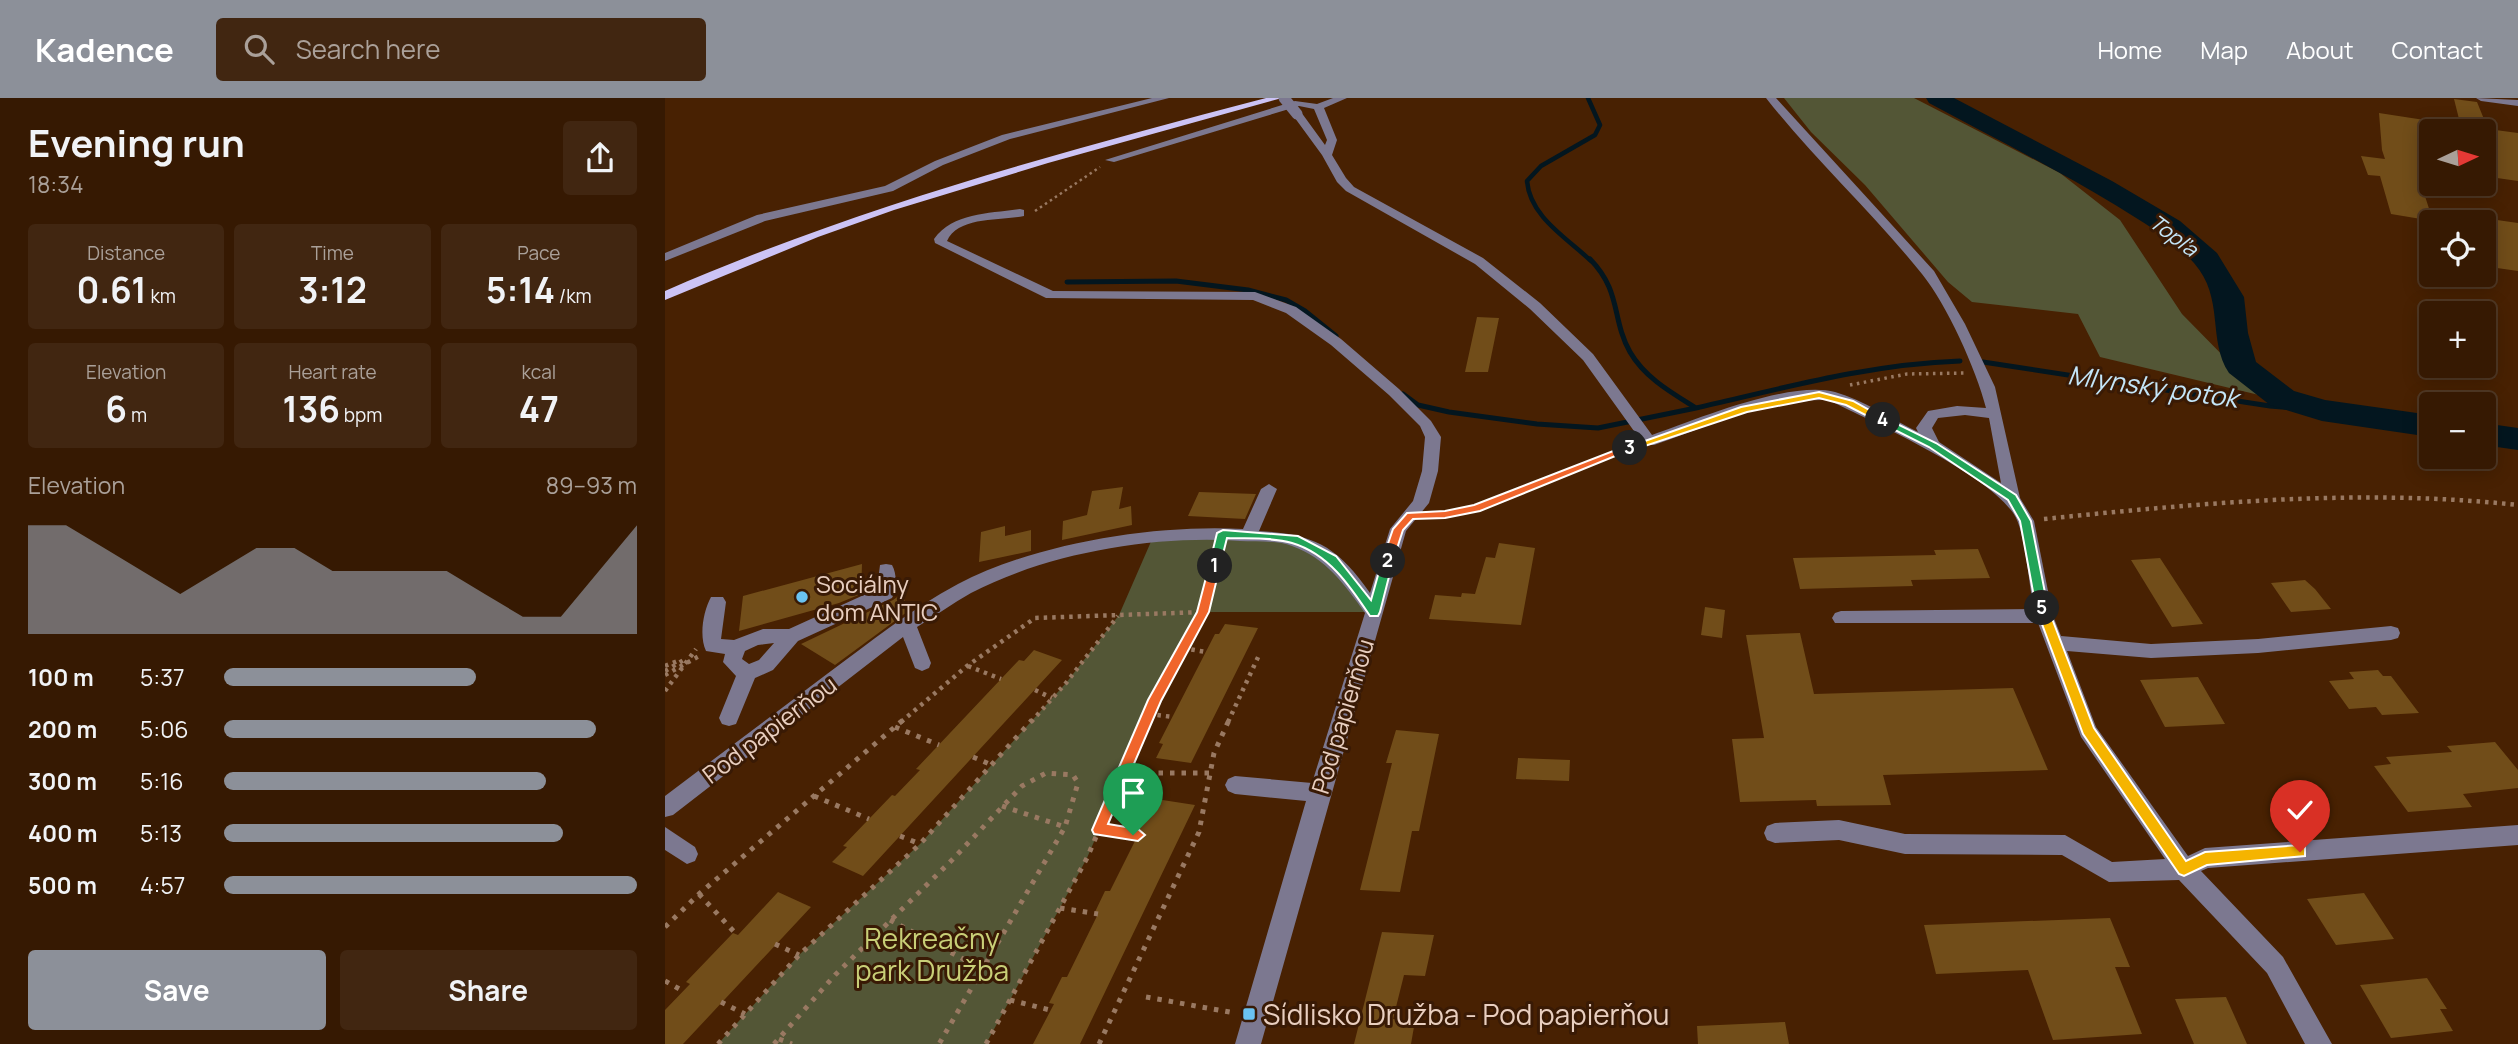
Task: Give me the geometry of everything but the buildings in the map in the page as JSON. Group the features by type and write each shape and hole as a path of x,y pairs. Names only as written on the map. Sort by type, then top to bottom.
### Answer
{"main road":[{"path":"665,296 801,239 929,194 1067,153 1277,98"}],"street":[{"path":"665,257 729,229 773,214 889,189 939,163 1006,137 1164,98"},
{"path":"1285,98 1350,189 1479,261 1535,306 1588,357 1645,434 1819,395 1849,403 1933,445 2012,498"},
{"path":"1110,160 1280,107 1299,103 1318,107 1342,98"},
{"path":"1772,98 1929,274 1978,366 1996,415 2012,498 2027,530 2044,616 2088,730 2184,869 2275,965 2319,1044"},
{"path":"2484,98 2518,103"},
{"path":"1318,107 1332,140 1327,155"},
{"path":"1020,213 958,223 945,231 941,243 1051,295 1255,296 1291,310 1336,342 1394,392 1426,424 1433,437 1430,471 1421,503 1398,529 1374,612"},
{"path":"1933,445 1924,428 1933,414 1957,409 1977,409 1996,415"},
{"path":"1249,534 1269,489"},
{"name":"Pod papierňou","path":"665,808 907,624 967,588 1035,561 1095,545 1223,533 1294,539 1332,559 1374,612 1319,793 1248,1044"},
{"path":"729,718 747,673 766,665 791,636 886,593 886,570"},
{"path":"717,602 711,635 712,646 727,646 773,634 791,636"},
{"path":"1841,618 2044,616"},
{"path":"907,624 922,663"},
{"path":"2055,643 2151,651 2258,646 2391,634"},
{"path":"727,646 731,662 747,673"},
{"path":"1235,785 1319,793"},
{"path":"1775,833 1839,830 1905,844 2065,845 2109,872 2184,869 2205,859 2518,835"},
{"path":"665,837 687,854"}],"path":[{"path":"1020,213 1036,211 1110,160"},
{"path":"1819,395 1874,378 1978,366"},
{"path":"1410,515 1445,515 1476,508 1645,434"},
{"path":"2027,530 2149,508 2306,498 2429,497 2518,505"},
{"path":"986,1044 1060,908 1099,830 1149,714 1203,612 1223,533"},
{"path":"665,927 699,894 967,666 1035,618 1203,612"},
{"path":"718,1044 799,955 920,844 1052,698 1119,615"},
{"path":"665,673 727,646"},
{"path":"1183,648 1206,652"},
{"path":"1099,1044 1199,832 1215,753 1253,662 1261,653"},
{"path":"665,666 691,656 665,673"},
{"path":"665,691 685,664"},
{"path":"967,666 1001,679"},
{"path":"1035,690 1052,698"},
{"path":"1149,714 1173,717"},
{"path":"895,727 939,745"},
{"path":"1218,728 1226,729"},
{"path":"973,757 992,765"},
{"path":"776,1041 835,975 1034,776 1063,771 1073,775 1078,783 1065,827 939,1044"},
{"path":"1124,773 1211,773"},
{"path":"814,796 869,819"},
{"path":"1002,806 1065,827"},
{"path":"1099,830 1138,835 1133,835"},
{"path":"900,836 920,844"},
{"path":"699,894 737,935"},
{"path":"1060,908 1098,915"},
{"path":"890,920 982,969"},
{"path":"775,944 799,955"},
{"path":"665,981 683,991"},
{"path":"1146,997 1238,1014"},
{"path":"1010,1000 1050,1010"},
{"path":"721,1002 745,1014"},
{"path":"776,1041 792,1044"}],"green space":[{"path":"1784,98 1914,98 2060,173 2120,220 2182,314 2239,372 2280,400 2100,357 2078,314 1972,302 1948,282 1865,185 1811,132"},
{"name":"Rekreačny park Družba","path":"1153,537 1294,539 1332,559 1374,612 1203,612 1155,700 1087,858 986,1044 718,1044 799,955 920,844 1066,683 1119,615"}],"waterway":[{"name":"Mlynský potok","path":"1588,98 1600,125 1595,135 1541,166 1527,181 1530,194 1542,216 1591,261"},
{"name":"Topľa","path":"1937,98 2103,187 2170,227 2207,259 2229,297 2232,333 2241,366 2282,398 2322,410 2419,424"},
{"name":"Mlynský potok","path":"1590,259 1612,294 1624,340 1636,361 1660,384 1696,408"},
{"path":"1067,282 1176,281 1248,290 1286,300 1305,311 1336,336"},
{"name":"Mlynský potok","path":"1696,408 1860,372 1960,361"},
{"name":"Mlynský potok","path":"1983,362 2270,406 2322,410"},
{"path":"1403,394 1418,405 1449,412 1537,424 1598,428 1696,408"},
{"name":"Topľa","path":"2496,436 2518,439"}],"place":[{"name":"Sociálny dom ANTIC","path":"802,597"},
{"name":"Sídlisko Družba - Pod papierňou","path":"1249,1014"}],"route":[{"path":"1133,835 1138,835 1099,830 1155,700 1203,612 1223,533 1294,539 1332,559 1374,612 1398,529 1410,515 1445,515 1476,508 1649,440 1745,410 1819,395 1849,403 1933,445 2012,498 2025,521 2044,616 2088,730 2184,869 2205,859 2300,852"}]}
